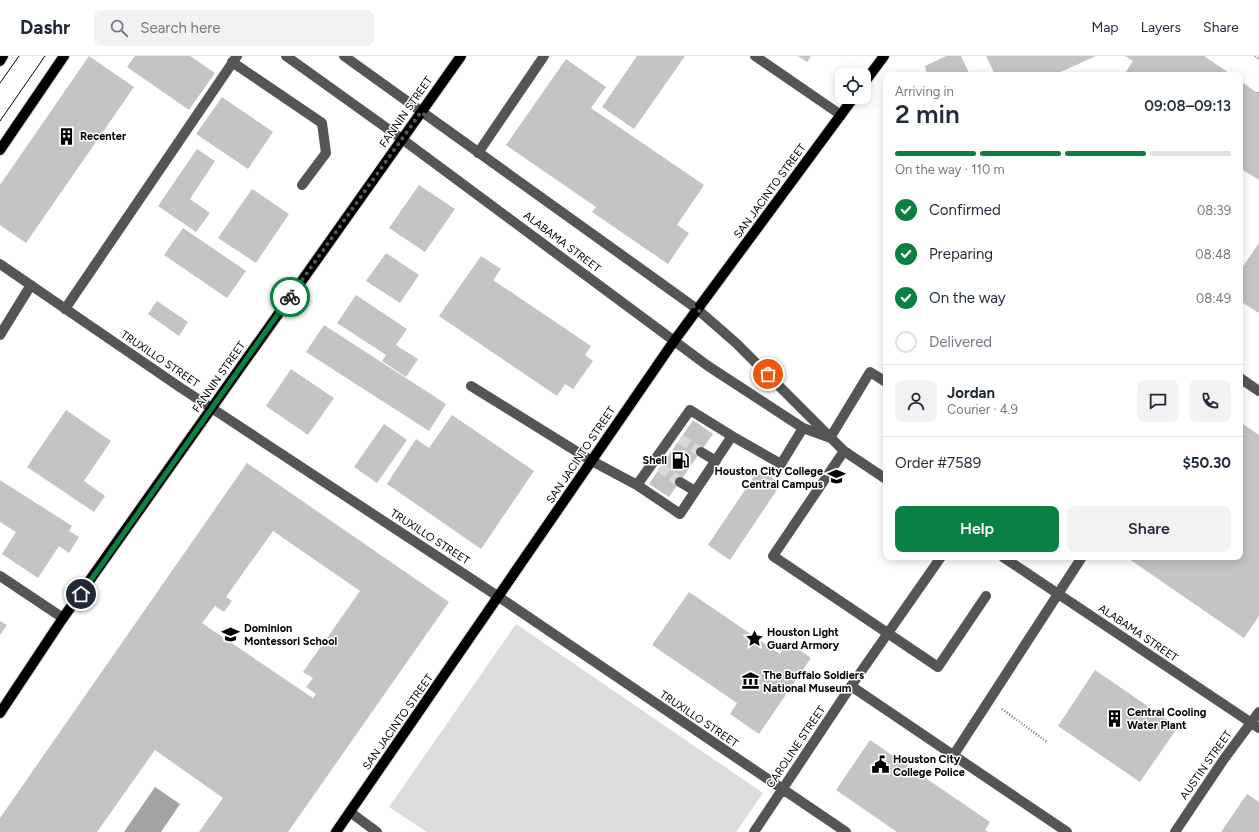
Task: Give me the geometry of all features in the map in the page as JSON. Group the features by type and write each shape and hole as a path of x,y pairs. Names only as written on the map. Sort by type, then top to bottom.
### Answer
{"main road":[{"path":"0,61 3,56"},
{"path":"0,150 64,56"},
{"path":"871,74 884,56"},
{"name":"FANNIN STREET","path":"0,714 63,618 402,139 458,57"},
{"name":"SAN JACINTO STREET","path":"336,832 674,341 849,104"}],"street":[{"name":"ALABAMA STREET","path":"286,56 402,139 708,366 803,428 830,438"},
{"name":"ALABAMA STREET","path":"344,56 697,309 736,342 844,451 883,477"},
{"path":"478,153 544,56"},
{"path":"755,56 841,115"},
{"path":"65,309 234,59 322,123 326,153 302,185"},
{"name":"TRUXILLO STREET","path":"0,264 212,408 499,597 846,832"},
{"path":"0,335 31,285"},
{"path":"830,438 870,372 883,380"},
{"path":"1243,380 1259,391"},
{"path":"471,386 592,461 636,485 680,514 732,436"},
{"path":"636,485 656,464 676,436 690,410 781,464 803,428"},
{"path":"844,451 773,556 938,667 986,596"},
{"path":"701,452 716,460"},
{"path":"680,482 695,491"},
{"name":"CAROLINE STREET","path":"754,832 851,686 939,560"},
{"name":"ALABAMA STREET","path":"1008,560 1255,725"},
{"path":"953,756 1080,560"},
{"path":"0,576 63,618"},
{"path":"851,686 1067,832"},
{"name":"AUSTIN STREET","path":"1175,832 1255,725 1259,712"},
{"path":"350,812 377,832"}],"path":[{"path":"1255,56 1259,59"},
{"path":"989,700 1047,742"}],"shaded area":[{"path":"516,624 763,793 736,832 427,832 389,807"},
{"path":"155,787 180,804 161,832 124,832"}],"building":[{"name":"Recenter","path":"89,56 134,87 26,243 0,225 0,185"},
{"path":"135,56 190,56 215,73 189,110 127,67"},
{"path":"637,56 685,56 634,129 602,107"},
{"path":"798,56 811,56 807,62"},
{"path":"946,56 961,56 969,72 926,72 925,66"},
{"path":"986,56 1096,56 1061,72 994,72"},
{"path":"1125,56 1204,56 1228,72 1126,72 1133,61"},
{"path":"566,59 606,87 591,108 704,185 677,225 689,233 668,264 592,212 596,207 506,145"},
{"path":"1243,83 1259,94 1259,180 1243,170"},
{"path":"222,97 273,132 248,169 196,134"},
{"path":"197,149 215,161 190,199 210,213 196,232 158,206"},
{"path":"419,185 455,209 425,252 389,228"},
{"path":"252,189 289,214 256,263 218,238"},
{"path":"183,228 246,271 227,298 164,255"},
{"path":"1259,243 1259,313 1243,303 1243,267"},
{"path":"386,253 419,275 400,303 366,281"},
{"path":"481,256 501,269 493,280 591,346 585,355 593,361 573,389 565,384 557,396 439,316"},
{"path":"356,295 407,329 396,345 418,359 406,377 382,361 386,355 337,323"},
{"path":"157,301 188,322 179,336 148,314"},
{"path":"324,325 446,404 429,431 306,352"},
{"path":"291,369 334,398 308,435 266,406"},
{"path":"66,410 111,441 84,481 105,496 94,512 27,467"},
{"path":"452,415 534,471 481,549 387,484 416,439 429,448"},
{"name":"Shell","path":"693,420 713,434 669,497 649,484"},
{"path":"384,424 407,440 377,483 354,467"},
{"path":"1243,424 1259,435 1259,616 1244,638 1130,560 1243,560"},
{"path":"247,463 449,602 288,832 199,832 223,798 155,750 97,832 0,832 0,818","holes":["273,531 360,591 303,672 313,678 306,687 316,694 313,698 202,623 215,606 224,612 232,601 226,597"]},
{"path":"759,469 781,484 730,560 708,545"},
{"path":"0,480 72,526 69,531 79,537 69,553 59,546 38,578 2,554 16,532 0,522"},
{"name":"The Buffalo Soldiers National Museum","path":"689,592 780,654 788,642 811,658 759,734 730,714 737,703 652,645"},
{"path":"0,621 7,625 0,635"},
{"name":"Central Cooling Water Plant","path":"1095,670 1178,727 1140,782 1058,726"},
{"name":"Houston City College Police","path":"870,740 990,822 985,830 988,832 897,832 836,790"},
{"path":"1247,794 1259,802 1259,832 1221,832"}],"tunnel":[{"path":"680,439 701,452"},
{"path":"660,467 680,482"}],"tram line":[{"path":"0,83 19,56"},
{"path":"0,121 45,56"}],"way so far":[{"path":"290,297 421,112 697,309 736,342 768,374"}],"place":[{"name":"Recenter","path":"67,136"},
{"name":"Shell","path":"680,460"},
{"name":"Houston City College Central Campus","path":"836,477"},
{"name":"Dominion Montessori School","path":"231,634"},
{"name":"Houston Light Guard Armory","path":"754,638"},
{"name":"The Buffalo Soldiers National Museum","path":"750,681"},
{"name":"Central Cooling Water Plant","path":"1114,718"},
{"name":"Houston City College Police","path":"880,765"}],"route":[{"path":"81,594 290,297"}]}
